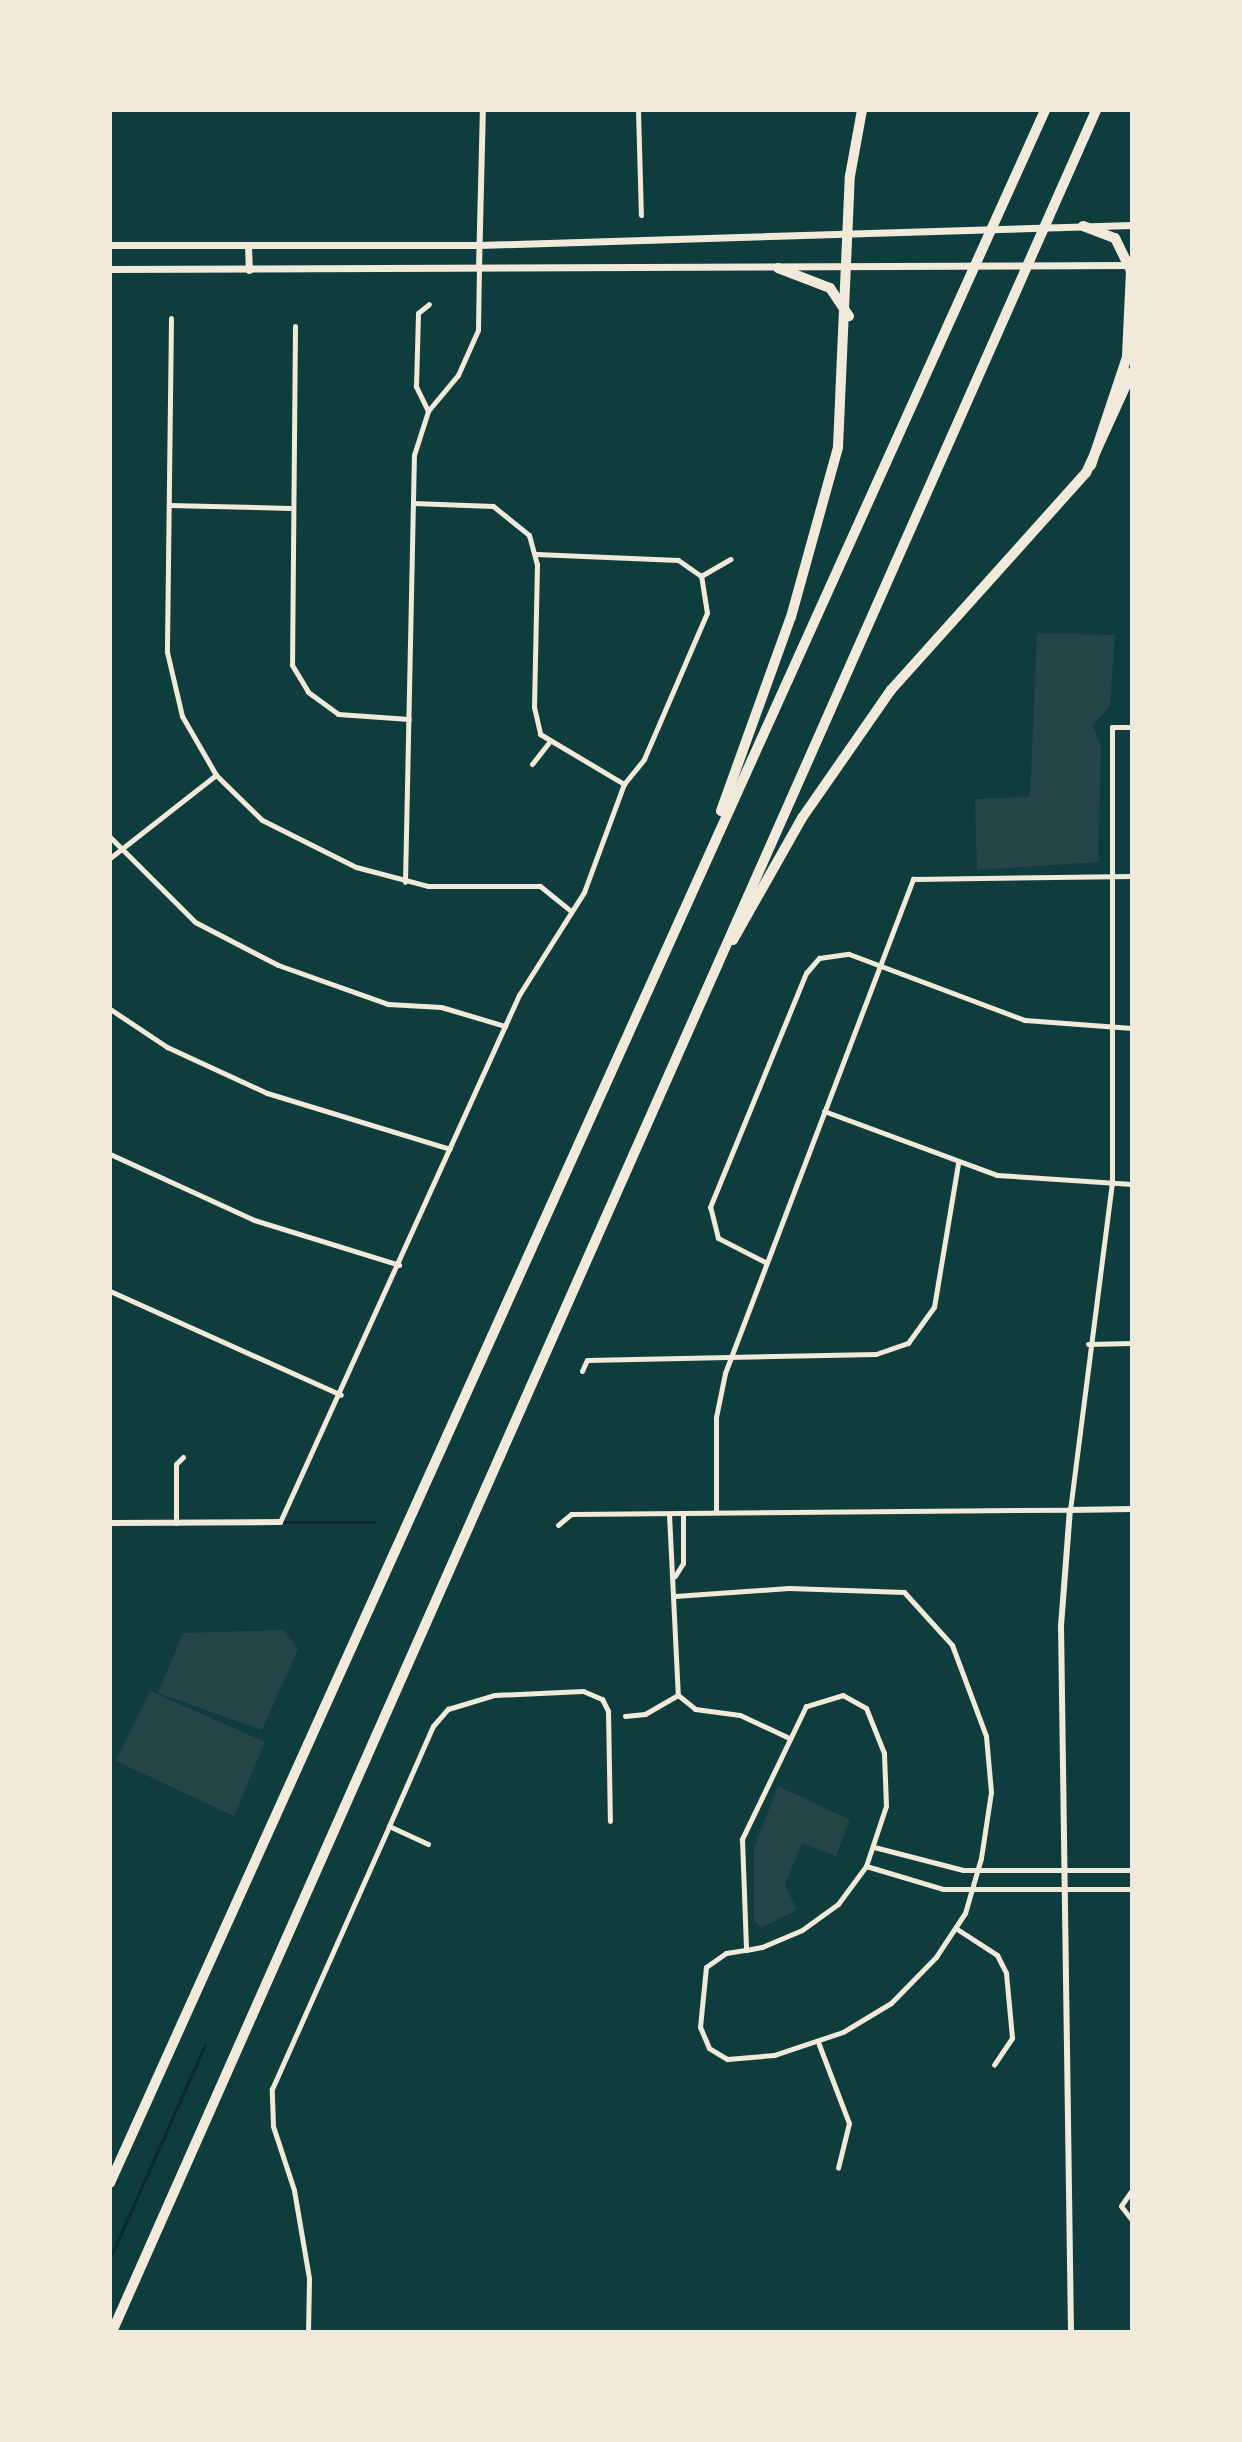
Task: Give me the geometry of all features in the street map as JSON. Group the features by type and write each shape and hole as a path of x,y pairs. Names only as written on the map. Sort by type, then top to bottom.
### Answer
{"highway":[{"path":"693,888 826,506 849,317 849,231 862,110"},
{"path":"110,2183 1045,110"},
{"path":"112,2332 1096,110"},
{"path":"1083,226 1115,238 1131,265 1127,357 1090,451 1091,465"},
{"path":"778,268 830,288 849,317"},
{"path":"1091,465 1132,372"},
{"path":"686,1031 769,871 832,770 915,659 1107,450 1132,394"},
{"path":"119,2332 162,2220"}],"main road":[{"path":"110,245 479,245 849,231 1132,225"},
{"path":"248,245 249,270"},
{"path":"110,269 1131,265"}],"street":[{"path":"405,882 414,455 428,411 458,375 478,330 483,110"},
{"path":"638,110 641,215"},
{"path":"428,411 416,386 418,313 429,304"},
{"path":"171,318 166,633 173,687 216,775 284,833 405,882 540,886 570,910"},
{"path":"295,326 289,647 299,679 338,714 409,719"},
{"path":"413,503 493,506 520,524 536,554 534,707 549,742 624,784"},
{"path":"169,505 290,508"},
{"path":"536,554 668,557 701,576"},
{"path":"701,576 730,559"},
{"path":"110,1523 280,1522 341,1395 505,1026 570,910 619,813 624,784 644,759 707,613 701,576"},
{"path":"1071,2332 1061,1626 1088,1344 1112,1184 1109,876 1112,727 1132,727"},
{"path":"532,764 549,742"},
{"path":"110,858 216,775"},
{"path":"110,837 195,922 278,965 388,1004 441,1007 505,1026"},
{"path":"716,1512 716,1417 730,1358 913,879 1132,876"},
{"path":"765,1262 718,1238 709,1222 711,1201 811,965 836,952 1025,1020 1132,1028"},
{"path":"110,1009 167,1047 267,1093 450,1149"},
{"path":"824,1111 958,1163 1028,1181 1132,1184"},
{"path":"110,1154 254,1220 399,1265"},
{"path":"582,1371 587,1360 876,1354 915,1338 934,1307 958,1163"},
{"path":"110,1291 341,1395"},
{"path":"1088,1344 1132,1343"},
{"path":"176,1523 176,1464 183,1457"},
{"path":"558,1525 571,1514 1132,1509"},
{"path":"669,1513 675,1576 678,1695 695,1709 740,1715 787,1737"},
{"path":"675,1576 683,1563 683,1513"},
{"path":"675,1596 789,1588 889,1589 914,1598 952,1645 981,1713 991,1792 972,1891 957,1929 891,2003 818,2042 727,2059 705,2043 700,2015 706,1967 720,1955 746,1950 818,1920 866,1866 874,1847 887,1789 873,1720 843,1695 806,1706 787,1737 742,1839 746,1950"},
{"path":"1132,1614 1132,1861"},
{"path":"308,2332 309,2278 294,2190 273,2126 272,2089 389,1826 444,1712 481,1697 570,1691 594,1694 608,1711 610,1821"},
{"path":"625,1716 645,1714 678,1695"},
{"path":"389,1826 428,1844"},
{"path":"874,1847 978,1871 1132,1870"},
{"path":"866,1866 923,1885 972,1891 1132,1889"},
{"path":"957,1929 991,1949 1006,1973 1012,2038 994,2065"},
{"path":"818,2042 849,2123 838,2168"},
{"path":"1132,2190 1121,2206 1132,2220"}],"shaded area":[{"path":"1037,633 1115,635 1110,705 1093,726 1101,747 1098,862 977,870 975,799 1030,797"},
{"path":"284,1630 298,1649 262,1730 158,1693 183,1633"},
{"path":"150,1691 265,1742 234,1816 116,1761"},
{"path":"778,1786 850,1820 836,1856 802,1843 785,1885 797,1910 761,1928 754,1920 754,1848"}],"waterway":[{"path":"282,1522 374,1522"},
{"path":"110,2258 205,2045"}]}
